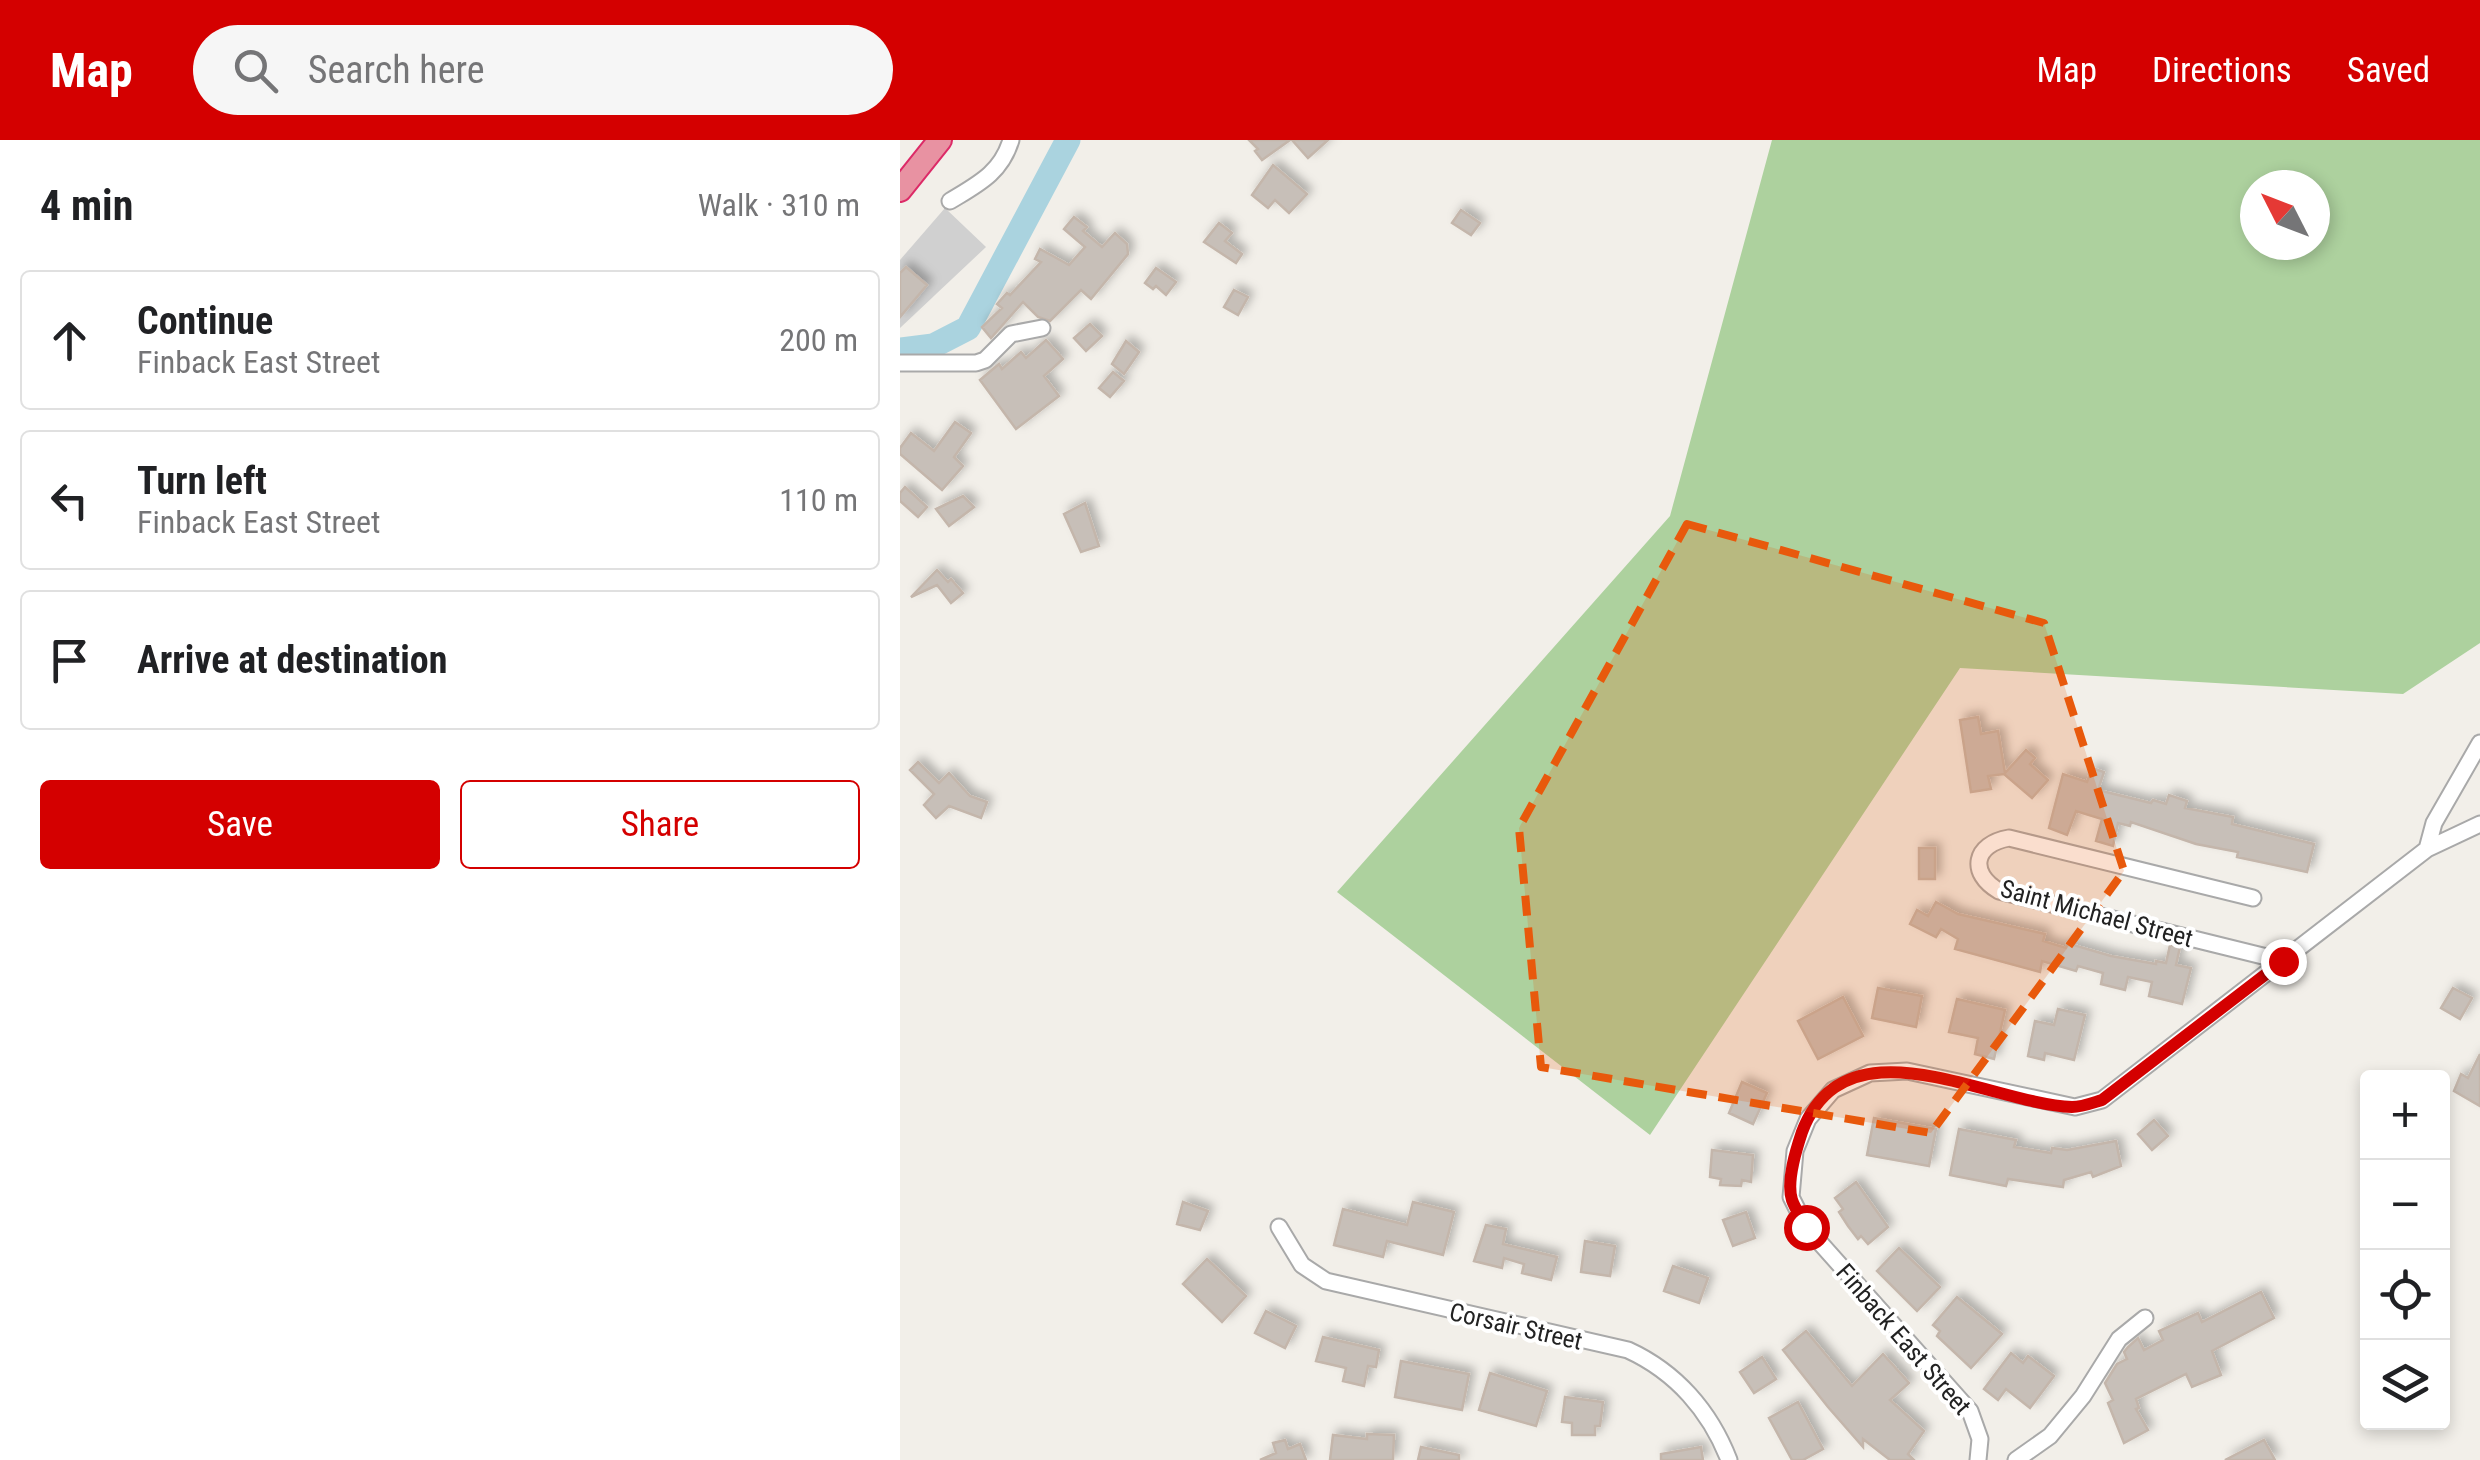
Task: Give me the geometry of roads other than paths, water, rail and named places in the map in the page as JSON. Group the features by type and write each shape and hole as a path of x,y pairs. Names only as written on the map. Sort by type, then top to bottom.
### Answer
{"highway":[{"path":"900,190 940,140"}],"street":[{"path":"950,200 991,176 1005,159 1010,140"},
{"path":"900,363 976,363 985,360 1011,334 1042,328"},
{"path":"2427,850 2434,823 2480,743"},
{"name":"Finback East Street","path":"1978,1460 1980,1439 1970,1411 1806,1227 1791,1197 1795,1152 1808,1119 1833,1090 1870,1072 1907,1071 2076,1107 2102,1100 2427,850 2480,824"},
{"name":"Saint Michael Street","path":"2253,898 2009,838 1992,841 1980,854 1978,868 1984,882 1999,890 2283,961"},
{"name":"Corsair Street","path":"1279,1227 1302,1265 1326,1281 1628,1350 1655,1363 1688,1393 1716,1428 1729,1460"},
{"path":"2016,1460 2050,1436 2083,1396 2119,1338 2145,1318"}],"waterway":[{"path":"900,350 933,346 968,328 1068,140"}]}
